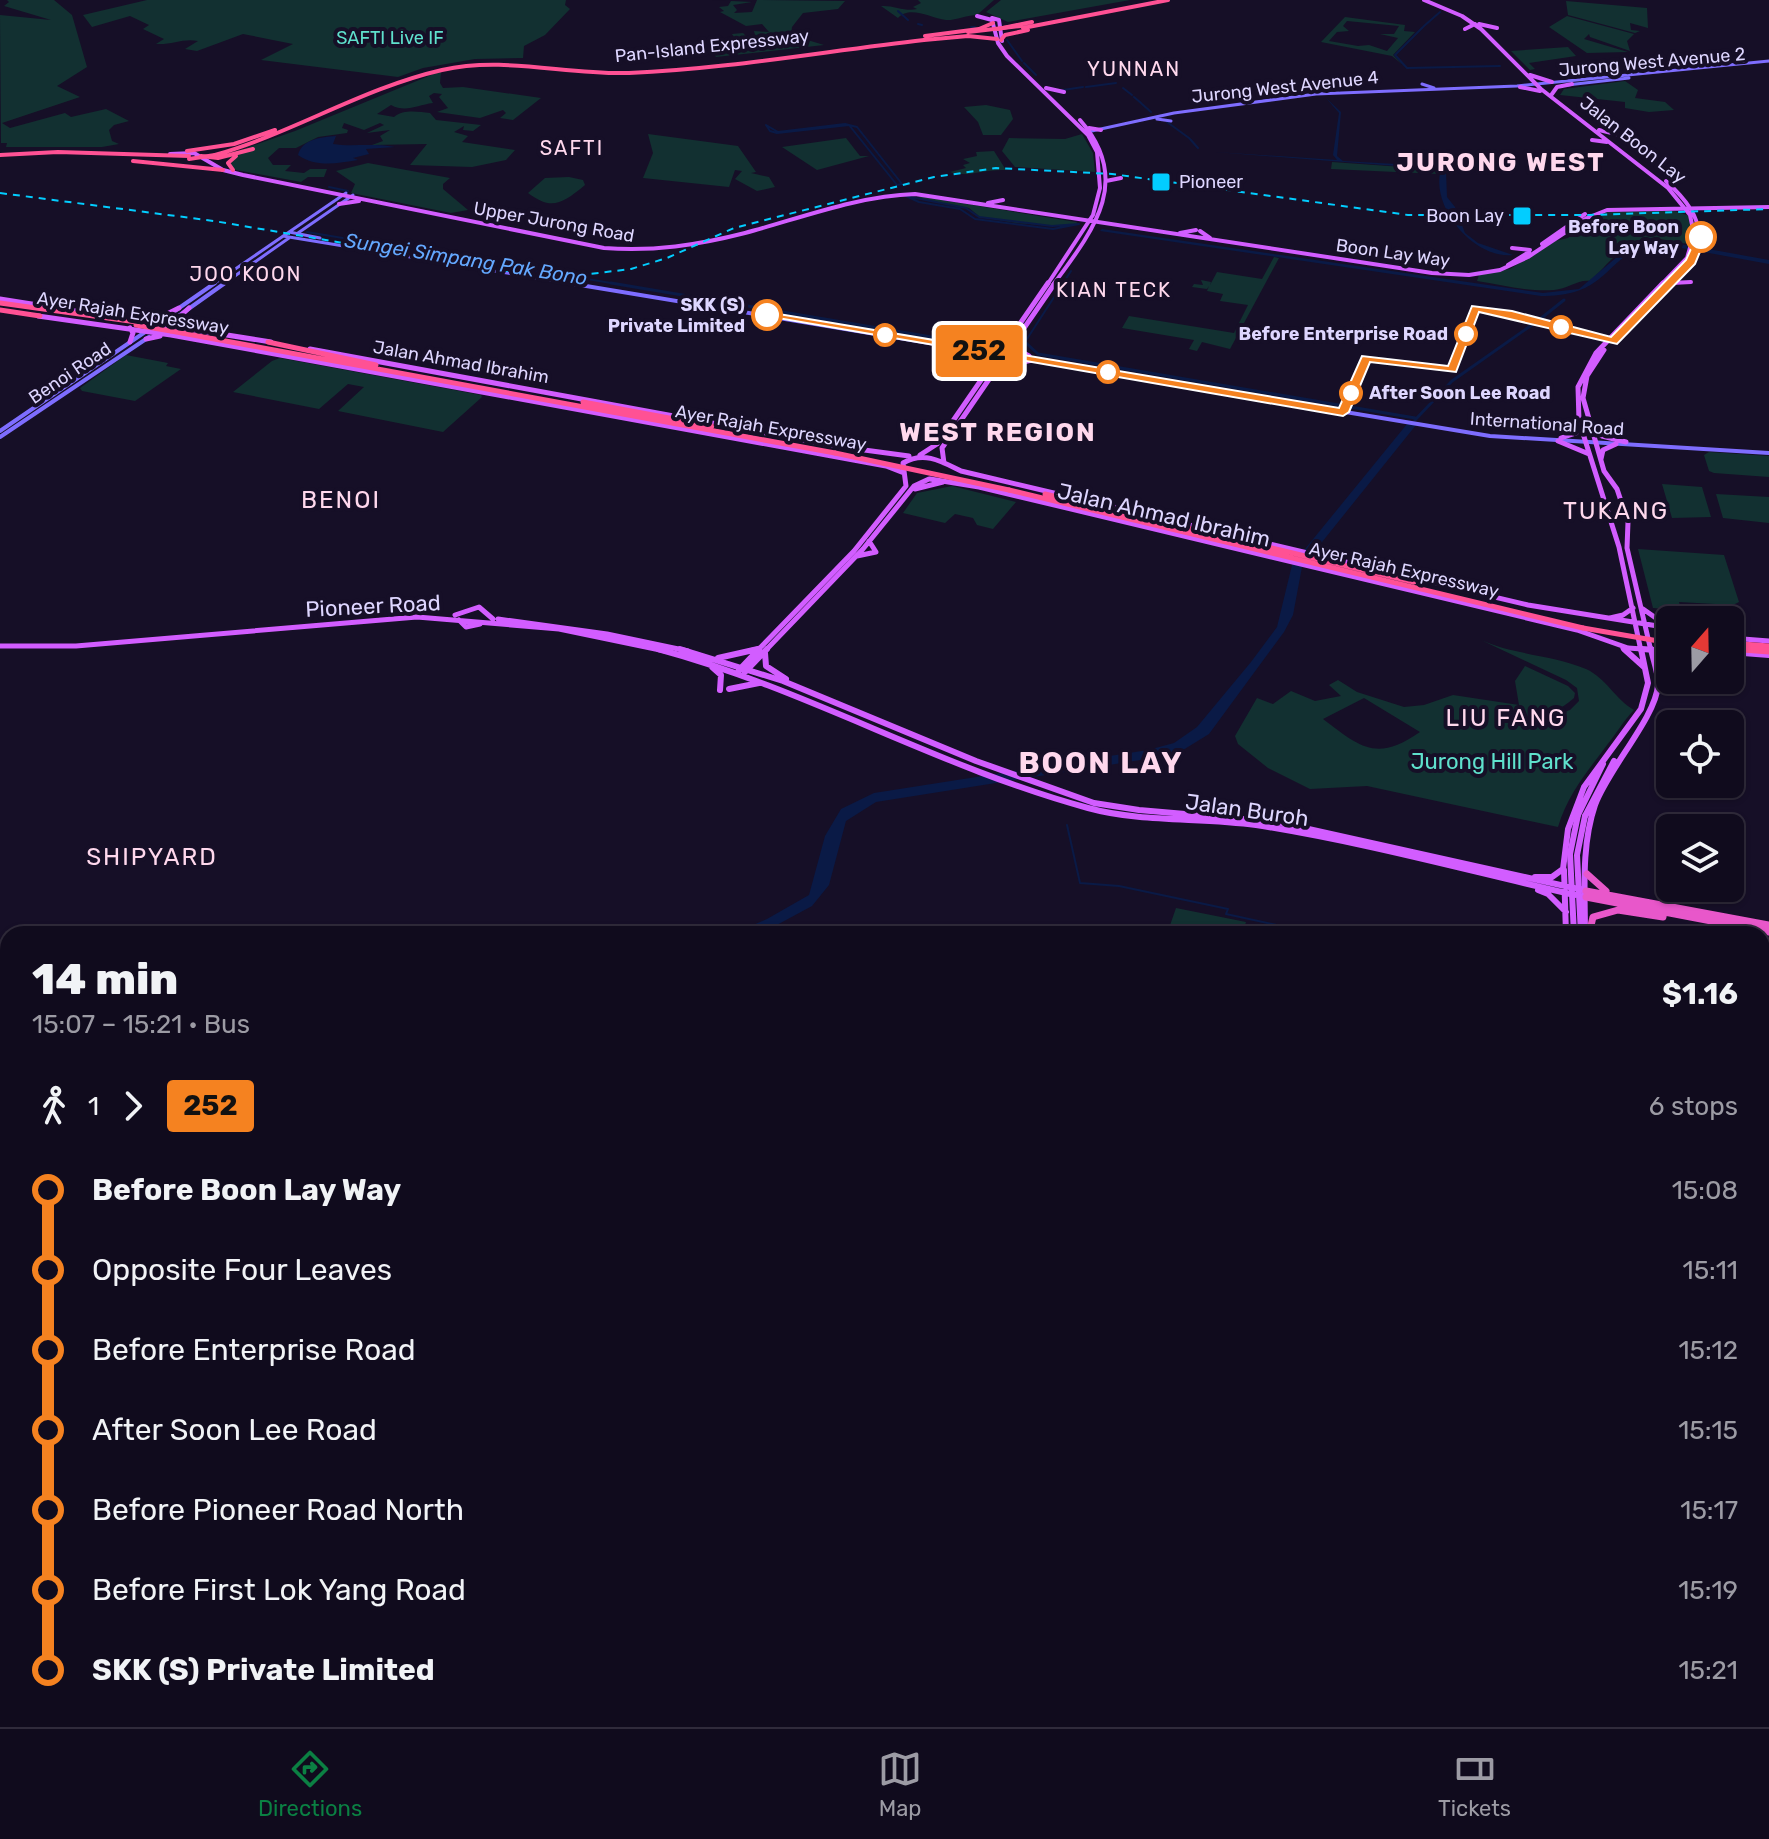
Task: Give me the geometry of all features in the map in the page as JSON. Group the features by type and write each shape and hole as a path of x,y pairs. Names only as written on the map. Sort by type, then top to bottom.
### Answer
{"highway":[{"name":"Pan-Island Expressway","path":"0,156 188,155 246,147 426,73 473,64 518,63 615,73 709,65 1021,28 1152,0"},
{"path":"916,40 979,29 1021,28 1074,20 1168,0"},
{"path":"981,36 1012,24 1079,16"},
{"path":"999,20 1012,24"},
{"path":"979,29 993,23"},
{"path":"916,40 981,36 999,40 1021,28"},
{"name":"Pan-Island Expressway","path":"214,152 245,144 413,75 469,62 511,60 591,69 645,69 916,40"},
{"path":"233,170 228,163 238,155 310,121"},
{"path":"115,152 127,152 132,147"},
{"path":"35,153 72,150 139,153"},
{"path":"173,164 191,162 214,152"},
{"name":"Pan-Island Expressway","path":"0,156 35,153 188,155"},
{"path":"202,155 209,159 238,155"},
{"path":"87,156 223,170"},
{"path":"0,305 70,309"},
{"path":"0,305 40,316"},
{"name":"Ayer Rajah Expressway","path":"0,305 146,322 340,363 697,429 836,451"},
{"name":"Ayer Rajah Expressway","path":"0,305 133,327 177,329 836,451 1125,513 1584,625 1656,638"},
{"path":"268,342 376,365"},
{"path":"259,352 340,363"},
{"path":"632,411 697,420"},
{"path":"697,429 797,450"},
{"name":"Ayer Rajah Expressway","path":"1010,488 1093,511 1312,560"},
{"path":"1037,488 1125,513"},
{"path":"1033,500 1093,511"},
{"path":"1312,560 1382,570"},
{"path":"1312,560 1419,593"},
{"path":"1744,647 1769,648"},
{"path":"1586,886 1719,920"},
{"name":"Jalan Buroh","path":"1586,886 1744,926"},
{"path":"1589,926 1593,917 1610,910 1719,920"},
{"name":"Jalan Buroh","path":"1719,920 1769,925"}],"main road":[{"path":"1426,0 1477,24 1496,29 1488,34 1475,30"},
{"path":"742,671 857,556 909,492 945,473 942,448 995,366 1000,353 1093,220 1100,188 1100,164 1089,133 1007,56 992,19 982,17 999,20 997,30"},
{"path":"1465,29 1477,24"},
{"name":"Jalan Boon Lay","path":"1477,24 1538,84 1679,196 1698,217 1701,235 1695,248"},
{"path":"708,660 762,651 860,544 906,486 903,463 937,444 995,366 1008,354 1093,220 1106,181 1104,157 1089,133 1012,57 999,40"},
{"name":"Jurong West Avenue 2","path":"1538,84 1707,65 1769,63"},
{"name":"Jurong West Avenue 2","path":"1538,84 1572,84 1769,63"},
{"path":"1552,82 1529,76 1520,87 1550,94 1555,88 1572,84"},
{"name":"Jurong West Avenue 4","path":"1103,131 1176,114 1326,96 1538,84"},
{"path":"1414,90 1422,85 1443,90"},
{"path":"1046,88 1065,92 1057,99"},
{"path":"1316,94 1324,90 1336,92"},
{"path":"1437,95 1443,90"},
{"name":"Jurong West Avenue 4","path":"1103,131 1150,118 1316,94 1443,90"},
{"path":"1150,118 1158,112 1176,114 1173,121 1156,119"},
{"path":"1089,133 1103,131"},
{"path":"1089,133 1103,131"},
{"path":"1597,131 1621,136 1612,143 1592,139 1597,131"},
{"path":"139,153 202,155"},
{"path":"139,153 202,155"},
{"name":"Upper Jurong Road","path":"202,155 223,170 404,207"},
{"name":"Upper Jurong Road","path":"209,159 233,170 404,207 607,245 645,249 687,244 883,193 915,192 1079,221 1093,220"},
{"path":"1106,181 1121,178"},
{"path":"329,192 335,196 337,203 383,204"},
{"name":"Benoi Road","path":"290,235 296,234 348,195"},
{"path":"1665,206 1675,203 1679,196 1716,207"},
{"path":"982,204 1004,200 1016,209"},
{"name":"Benoi Road","path":"0,431 130,342 189,308 281,244 297,227 337,203"},
{"name":"Upper Jurong Road","path":"982,204 1093,220"},
{"path":"1665,206 1690,215"},
{"name":"Boon Lay Way","path":"1113,224 1432,273 1475,275 1503,271 1523,261 1591,214 1665,206"},
{"name":"Boon Lay Way","path":"1113,224 1448,272 1484,271 1515,260 1587,213 1614,207 1769,206"},
{"name":"Jalan Boon Lay","path":"1689,207 1695,248"},
{"path":"1698,217 1716,207"},
{"path":"1093,220 1113,224"},
{"path":"1093,220 1113,224"},
{"path":"1079,221 1085,229"},
{"path":"280,231 297,227"},
{"path":"281,244 308,238 304,228"},
{"path":"1180,233 1198,231 1210,238"},
{"name":"International Road","path":"296,234 308,238"},
{"path":"272,244 277,238 274,235"},
{"name":"Benoi Road","path":"0,437 146,339 179,308 283,236"},
{"name":"International Road","path":"283,236 1490,436 1769,452"},
{"path":"1656,668 1627,548 1628,522 1617,489 1601,462 1589,426 1584,386 1595,361 1626,326 1672,283 1695,248"},
{"path":"1515,260 1512,250 1533,249"},
{"path":"1672,283 1691,282 1680,271"},
{"path":"1472,864 1544,878 1562,872 1568,829 1584,787 1645,700 1648,683 1642,650 1619,547 1579,421 1578,387 1586,366 1680,271"},
{"path":"133,318 159,317 179,308"},
{"path":"177,329 178,320 189,308"},
{"path":"70,309 133,318 158,327 177,329"},
{"name":"Jalan Ahmad Ibrahim","path":"40,316 177,329 268,342 891,455 933,457 961,471 1382,570 1602,619 1656,625"},
{"path":"130,342 133,327"},
{"path":"146,339 177,329"},
{"name":"Jalan Ahmad Ibrahim","path":"177,329 259,352 893,468 930,479 960,482 1577,630 1619,645 1656,650"},
{"path":"971,348 990,348 1008,341"},
{"path":"1015,343 1018,350 1031,358"},
{"path":"971,348 995,366"},
{"path":"995,366 1031,358"},
{"path":"1559,439 1576,433 1579,421"},
{"path":"1589,426 1602,436 1626,442"},
{"path":"1559,439 1589,454"},
{"name":"International Road","path":"1594,441 1769,452"},
{"path":"1601,462 1603,450 1616,444"},
{"path":"909,492 934,483 960,482"},
{"path":"857,556 876,552 869,541"},
{"path":"1602,619 1623,615 1633,608"},
{"path":"1643,609 1656,618"},
{"path":"452,617 466,627 492,620"},
{"name":"Pioneer Road","path":"0,645 69,643 351,618 452,617 492,620 611,639 708,660 742,671"},
{"path":"1619,645 1646,670"},
{"path":"762,651 766,666 773,672 846,709"},
{"path":"708,660 721,675 720,690"},
{"name":"Jalan Buroh","path":"742,671 910,742 1091,810 1130,816 1254,825 1486,876 1565,890 1586,886"},
{"name":"Jalan Buroh","path":"742,671 1094,803 1133,810 1219,814 1277,822 1472,864 1565,890 1586,886"},
{"path":"729,689 743,684 767,683"},
{"path":"1584,926 1577,855 1581,815 1606,771 1655,702 1656,694"},
{"path":"1574,926 1570,854 1581,815 1616,742"},
{"path":"1585,926 1586,844 1595,806 1626,746"},
{"path":"1564,864 1566,926"},
{"path":"1486,876 1548,894 1566,912"}],"green space":[{"path":"7,0 54,0 72,15 87,67 57,86 80,97 2,123 10,128 65,113 71,117 106,109 129,121 114,125 109,130 112,141 119,144 102,147 6,147 7,143 1,143 0,15 51,20 4,6 9,2"},
{"name":"SAFTI Live IF","path":"147,0 566,0 565,5 570,9 545,35 524,46 523,58 475,59 423,68 398,77 261,60 293,44 243,34 197,51 185,49 198,41 156,44 164,39 143,29 149,25 130,16 92,27 83,15"},
{"path":"711,0 752,2 733,5 737,10 734,13 752,12 757,0 845,1 838,9 803,13 792,27 791,35 824,45 716,57 714,54 719,43 734,37 732,34 743,33 746,36 755,35 754,31 769,32 762,24 746,26 720,12 724,11 719,7 728,6 731,1"},
{"path":"918,0 994,0 977,15 949,20 914,12 898,18 881,6 913,10 921,3"},
{"path":"1001,0 1130,0 1008,22 986,12"},
{"path":"1566,1 1647,8 1648,28 1630,23 1631,30 1640,31 1635,33 1568,15"},
{"path":"1567,16 1634,34 1627,41 1630,51 1589,34 1584,39 1628,52 1587,53 1549,27"},
{"path":"1345,17 1405,25 1404,31 1415,32 1393,55 1403,65 1392,56 1321,42","holes":["1347,21 1399,26 1394,34 1380,34 1398,38 1387,51 1369,45 1329,41 1337,32 1349,31 1343,26"]},
{"path":"1568,47 1576,56 1529,63 1535,69 1530,70 1511,51"},
{"path":"441,71 443,88 463,87 541,98 513,120 500,118 506,113 503,110 480,118 437,112 448,108 439,97 442,94 434,93 429,96 433,103 407,108 391,105 377,114 394,117 407,112 430,113 436,120 481,125 473,131 463,130 464,126 454,132 468,136 462,142 515,150 506,160 472,167 410,165 427,144 372,145 383,141 380,136 390,130 367,133 384,125 380,123 364,130 344,123 342,128 348,130 347,133 318,137 296,148 279,148 268,158 273,165 291,165 285,171 304,173 310,169 327,169 324,177 308,177 301,182 236,170 230,166 230,158 214,159 295,131"},
{"path":"1625,81 1638,90 1635,98 1665,102 1674,110 1649,112 1625,108 1625,102 1560,95 1564,89"},
{"path":"986,105 1010,110 1013,119 1001,135 983,135 978,122 964,107"},
{"path":"648,134 738,146 756,172 751,173 769,177 775,187 757,191 735,179 742,171 735,170 729,187 643,178 653,153"},
{"path":"1082,134 1093,153 1095,172 1015,167 1002,151 1009,138 1065,139"},
{"path":"846,138 860,156 869,156 817,170 782,147"},
{"path":"994,151 1006,170 963,174 950,172 966,168 963,165 970,163 963,159 977,156 976,152"},
{"path":"1332,162 1431,169 1439,174 1331,169"},
{"path":"368,163 450,178 443,184 443,189 468,210 451,213 351,193 355,184 336,171"},
{"path":"569,177 583,180 585,185 562,201 543,202 528,193 545,178"},
{"path":"918,196 1079,224 1052,226 980,217 969,208"},
{"path":"1665,208 1690,216 1692,243 1653,238 1635,242 1590,281 1559,289 1525,289 1477,281 1479,275 1510,269 1555,241 1568,238 1577,229 1578,223 1607,210"},
{"path":"1274,257 1279,258 1230,349 1202,342 1197,351 1189,349 1194,340 1122,328 1129,316 1234,333 1248,305 1220,301 1223,294 1207,291 1209,286 1207,289 1192,287 1194,284 1203,285 1201,280 1211,282 1210,285 1217,272 1262,279"},
{"path":"126,355 168,363 166,366 181,369 135,401 82,391 80,388"},
{"path":"280,358 482,397 443,432 338,411 364,387 348,384 319,409 233,392"},
{"path":"1709,452 1769,456 1769,477 1709,471 1704,455"},
{"path":"1662,484 1702,487 1711,517 1672,518"},
{"path":"952,486 1016,502 993,529 977,525 973,518 955,514 945,523 903,513 917,493"},
{"path":"1716,494 1769,497 1769,523 1723,518"},
{"path":"1638,549 1724,555 1739,602 1733,605 1679,602 1680,606 1653,608"},
{"name":"Jurong Hill Park","path":"1481,640 1586,669 1634,710 1579,784 1558,827 1367,786 1310,789 1268,768 1238,744 1235,736 1257,698 1273,704 1291,691 1315,701 1341,696 1329,685 1338,680 1357,692 1404,707 1424,705 1453,695 1519,705 1515,681 1525,666 1568,686 1575,693 1574,698 1556,711 1522,724 1504,714 1526,728 1570,710 1579,701 1577,688","holes":["1364,698 1420,732 1392,747 1370,748 1323,719"]},
{"path":"1176,908 1246,922 1245,926 1170,926"}],"water":[{"path":"1326,98 1341,112 1337,156 1343,161 1432,166 1446,171 1447,197 1455,207 1465,233 1478,243 1513,255 1485,249 1471,241 1460,229 1443,202 1440,173 1435,169 1215,152 1337,160 1333,155 1339,113"},
{"path":"336,136 333,144 395,147 366,149 369,154 353,158 358,160 335,163 312,162 298,155 308,142"},
{"path":"1100,231 1543,293 1579,289 1636,241 1647,238 1769,260 1769,264 1649,242 1633,250 1602,277 1579,291 1541,296"},
{"path":"1407,424 1416,425 1302,567 1293,615 1284,632 1209,734 1183,750 1153,758 876,802 846,821 829,885 812,906 775,926 751,926 809,895 825,836 841,809 874,793 1148,750 1174,743 1197,727 1277,627 1292,565"}],"waterway":[{"path":"898,11 908,20"},
{"path":"1424,26 1440,12"},
{"path":"918,24 922,25"},
{"path":"1423,27 1395,55 1407,68 1500,66"},
{"path":"1007,40 1022,61"},
{"path":"1024,63 1036,75"},
{"path":"1086,87 1116,83"},
{"path":"1063,90 1083,87"},
{"path":"1123,88 1132,95"},
{"path":"1134,97 1141,103"},
{"path":"1142,104 1151,112"},
{"path":"1167,122 1189,138"},
{"path":"766,125 778,132 849,125 777,133 770,131 766,125"},
{"path":"849,125 857,127 902,184 897,185 849,125"},
{"path":"1190,139 1198,148"},
{"path":"329,187 348,191"},
{"path":"906,196 966,208 979,217 1052,226 1079,224 1053,229 975,219 960,209 919,202 906,196"},
{"name":"Sungei Simpang Pak Bono","path":"307,232 623,285"},
{"path":"1025,342 1071,271"},
{"name":"Sungei Simpang Pak Bono","path":"611,283 979,345 1003,339"},
{"path":"1540,319 1564,300"},
{"path":"1415,420 1452,381 1536,322"},
{"name":"Sungei Simpang Pak Bono","path":"1025,342 1038,354 1415,418"},
{"path":"1067,825 1080,883 1119,886 1228,909 1226,914 1281,926"}],"railway":[{"path":"0,193 214,221 520,273 573,276 631,269 667,258 734,228 934,177 996,168 1112,174 1408,215 1589,215 1769,209"}],"bus line":[{"name":"252","path":"767,315 1343,412 1366,358 1452,370 1475,308 1512,314 1613,341 1691,262 1701,237"}],"place":[{"name":"Pioneer","path":"1161,182"},
{"name":"Boon Lay","path":"1522,216"},
{"name":"Before Boon Lay Way","path":"1701,237"},
{"name":"SKK (S) Private Limited","path":"767,315"},
{"name":"Before Enterprise Road","path":"1466,334"},
{"name":"After Soon Lee Road","path":"1351,393"}],"district":[{"name":"YUNNAN","path":"1134,69"},
{"name":"SAFTI","path":"572,148"},
{"name":"JURONG WEST","path":"1501,162"},
{"name":"JOO KOON","path":"246,274"},
{"name":"KIAN TECK","path":"1114,290"},
{"name":"WEST REGION","path":"998,432"},
{"name":"BENOI","path":"341,500"},
{"name":"TUKANG","path":"1616,511"},
{"name":"LIU FANG","path":"1506,718"},
{"name":"BOON LAY","path":"1101,763"},
{"name":"SHIPYARD","path":"152,857"}]}
